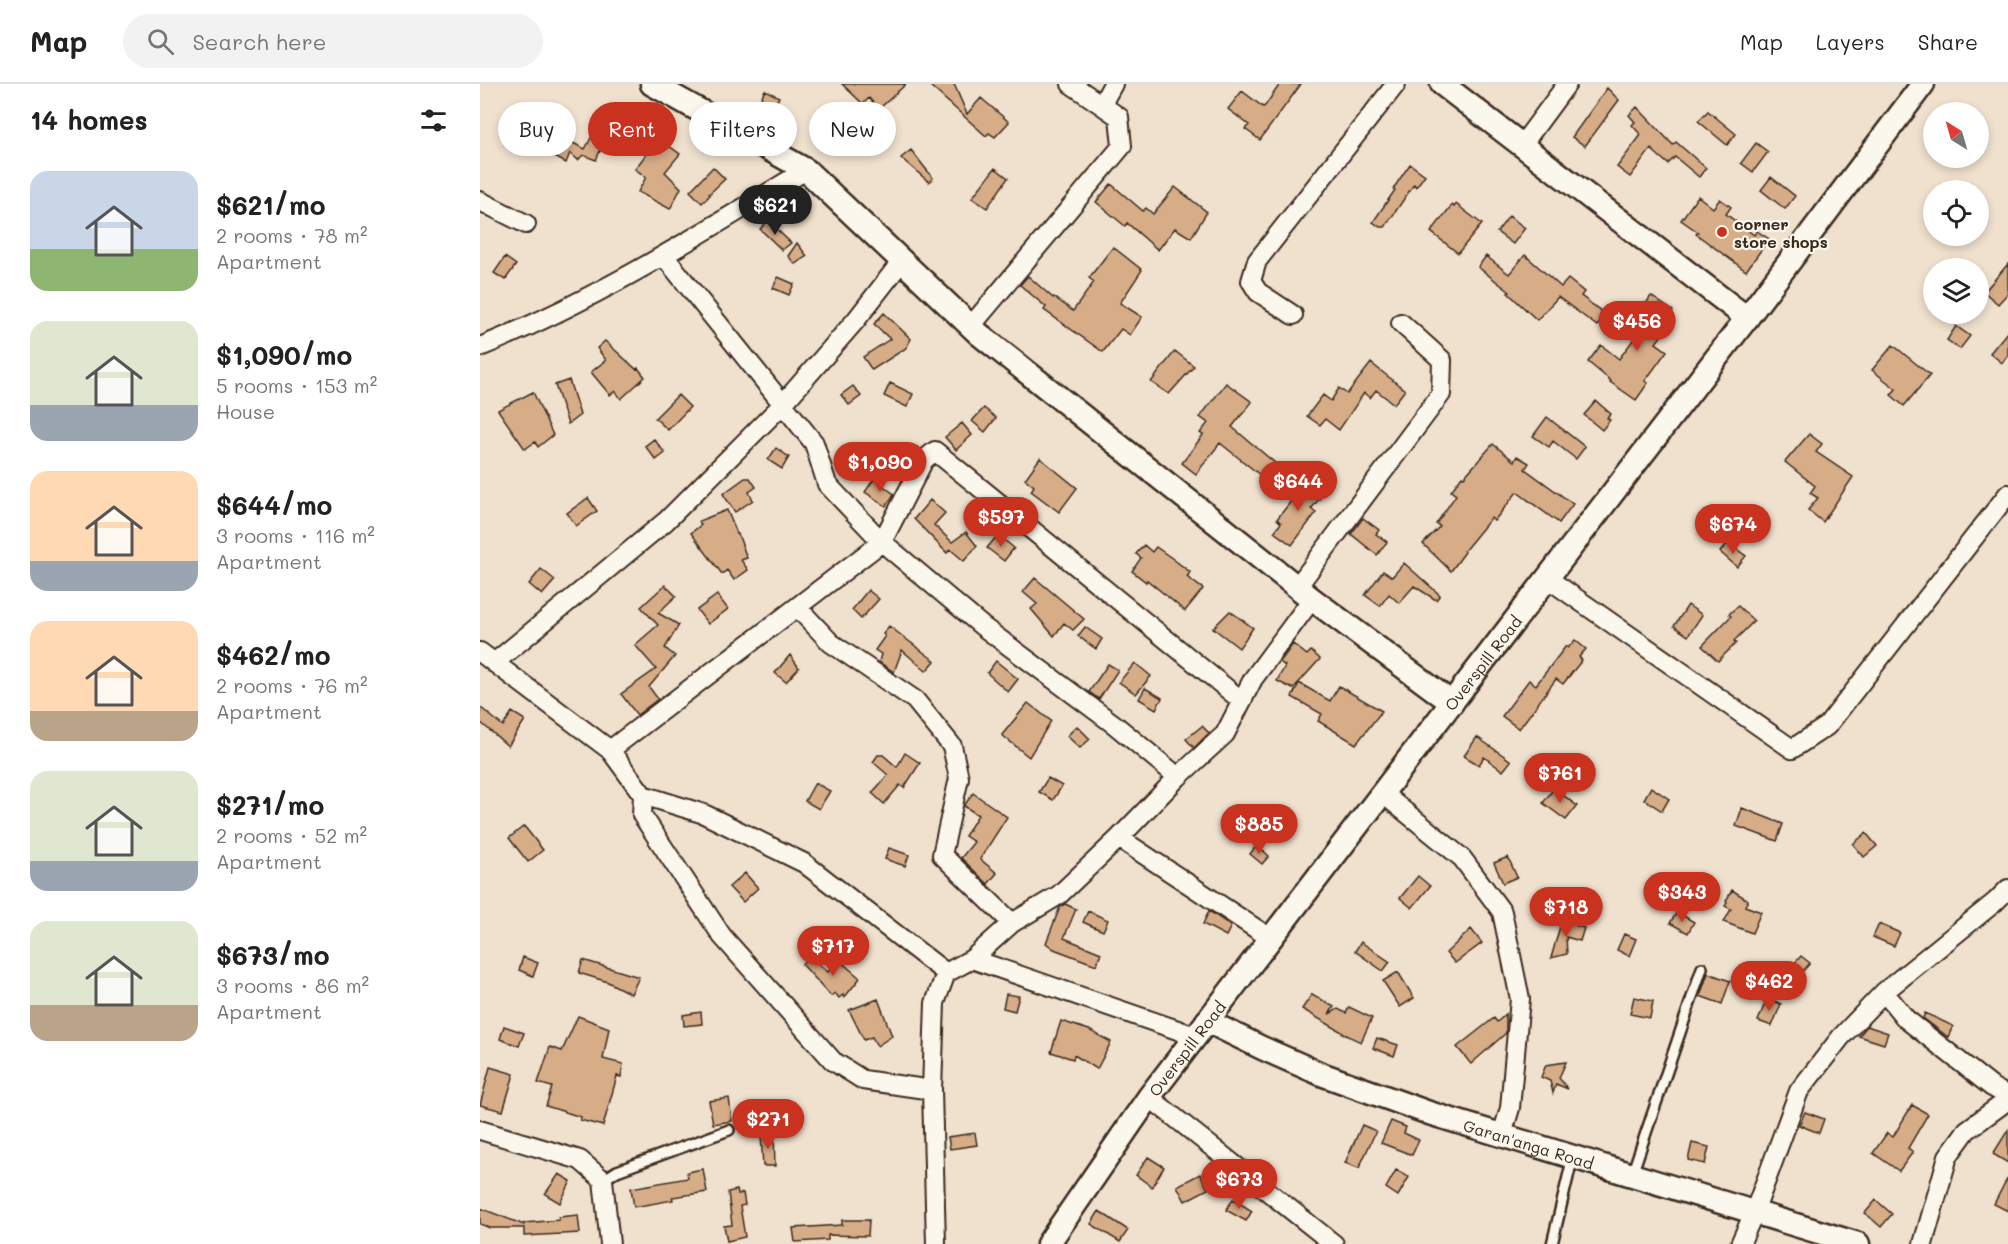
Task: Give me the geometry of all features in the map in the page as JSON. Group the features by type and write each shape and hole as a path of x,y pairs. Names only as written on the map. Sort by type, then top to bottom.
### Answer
{"street":[{"path":"652,84 806,170 971,326 1304,593 1452,703"},
{"path":"971,326 1122,146 1119,117 1071,84"},
{"path":"1102,104 1113,84"},
{"path":"1293,315 1258,292 1251,281 1257,261 1396,84"},
{"path":"1442,84 1748,318"},
{"path":"1522,145 1567,84"},
{"name":"Overspill Road","path":"1048,1244 1149,1096 1748,318 1923,84"},
{"path":"480,347 523,330 664,256 806,170"},
{"path":"480,201 526,224"},
{"path":"664,256 814,443 827,484 882,542 982,626 1116,725 1178,777"},
{"path":"901,262 856,320 782,405 666,520 487,658 610,750 643,795 704,814 804,863 946,973"},
{"path":"936,1244 932,1090 935,1003 946,973 972,959 1012,923 1059,895 1178,777 1225,734 1253,679 1304,593 1441,394 1442,360 1401,323"},
{"path":"610,750 882,542 924,460 935,451 1242,701"},
{"path":"1547,578 1792,749 1827,726 2008,494"},
{"path":"797,607 831,643 915,700 952,746 959,778 942,855 1012,923"},
{"path":"1382,793 1462,858 1502,912 1520,999 1510,1108 1502,1135"},
{"path":"643,795 642,815 722,936 833,1061 863,1080 932,1090"},
{"path":"1119,838 1270,938"},
{"path":"1740,1244 1754,1213 1799,1090 1841,1037 1884,992 2008,889"},
{"path":"972,959 1201,1028"},
{"path":"1884,992 1906,1019 2008,1098 1967,1130 1948,1156 1923,1244"},
{"name":"Garan'anga Road","path":"1201,1028 1262,1048 1321,1074 1429,1113 1858,1244"},
{"path":"1149,1096 1334,1244"},
{"path":"480,1130 580,1160 603,1180 610,1244"}],"lane":[{"path":"1632,1174 1702,968"},
{"path":"603,1180 617,1171 729,1130"},
{"path":"1552,1244 1573,1156"}],"building":[{"path":"842,84 906,84 887,102 873,102 869,98 865,102 861,102"},
{"path":"928,84 954,84 967,114 981,98 1009,122 995,137 989,133 986,136"},
{"path":"1280,84 1301,84 1260,140 1245,129 1249,125 1228,109 1242,91 1263,107"},
{"path":"1607,88 1619,100 1585,146 1572,137"},
{"path":"765,90 779,97 776,102 759,102"},
{"path":"1637,107 1673,145 1676,142 1706,168 1699,177 1675,157 1668,164 1651,149 1630,177 1617,167 1641,135 1632,125 1635,122 1629,115"},
{"path":"1708,111 1736,134 1727,145 1698,121"},
{"path":"1756,143 1768,152 1753,172 1741,163"},
{"path":"576,144 585,149 588,144 588,156 598,156 596,160 583,155 578,160 573,156 576,156"},
{"path":"911,150 933,178 929,182 901,158"},
{"path":"677,152 680,154 665,172 681,188 670,209 638,192 646,177 635,169 645,156 677,156"},
{"path":"552,156 569,156 566,163"},
{"path":"1410,164 1425,175 1416,187 1414,184 1385,227 1380,227 1373,222"},
{"path":"713,167 725,179 702,203 690,191"},
{"path":"995,168 1008,178 987,208 972,198"},
{"path":"1771,177 1795,196 1785,209 1761,190"},
{"path":"1111,184 1143,211 1146,208 1153,214 1175,187 1207,212 1191,238 1175,228 1158,250 1127,223 1125,226 1096,202"},
{"name":"corner store shops","path":"1698,196 1713,208 1720,199 1731,207 1726,214 1754,235 1757,231 1769,239 1746,271 1681,220"},
{"path":"1456,204 1482,224 1458,253 1431,232 1452,205 1454,207"},
{"path":"1509,216 1525,228 1513,244 1497,232"},
{"path":"768,221 791,243 782,250 760,229"},
{"path":"797,243 807,256 795,264 788,256"},
{"path":"1113,247 1142,270 1120,303 1142,317 1130,335 1121,329 1103,352 1044,310 1046,307 1020,285 1028,276 1053,298 1073,311 1094,282 1089,278"},
{"path":"1525,255 1561,287 1568,279 1584,292 1581,296 1606,315 1597,326 1558,297 1537,320 1508,293 1510,292 1478,267 1486,256 1509,274"},
{"path":"505,257 516,265 505,280 494,273"},
{"path":"2008,264 2008,293 1998,304 1989,296 1989,286"},
{"path":"778,277 794,284 789,295 773,288"},
{"path":"1651,296 1673,311 1669,317 1673,320 1656,343 1667,351 1645,381 1648,383 1636,400 1610,382 1588,362 1601,345 1619,359 1648,320 1639,314"},
{"path":"884,313 911,339 906,348 872,370 863,357 890,339 874,324"},
{"path":"1956,326 1970,336 1960,349 1947,340"},
{"path":"2008,331 2008,355 2002,363 1990,353"},
{"path":"605,341 636,369 638,368 645,377 621,399 615,391 610,395 591,372 606,360 597,348"},
{"path":"1893,345 1930,375 1904,406 1891,395 1896,389 1872,370"},
{"path":"1175,351 1194,366 1169,394 1151,382"},
{"path":"1371,363 1405,390 1394,404 1376,390 1370,398 1364,393 1339,430 1325,419 1320,425 1307,416 1323,395 1331,401 1339,388 1347,394"},
{"path":"569,380 580,415 568,424 555,385"},
{"path":"890,383 913,394 907,407 884,396"},
{"path":"1226,383 1252,402 1232,427 1275,463 1265,479 1220,443 1196,474 1182,463 1203,435 1200,433 1208,423 1200,417"},
{"path":"853,386 861,396 849,405 841,395"},
{"path":"533,392 553,435 538,447 535,442 525,449 498,410"},
{"path":"678,395 690,407 668,430 655,418"},
{"path":"1596,401 1611,414 1607,418 1610,420 1602,430 1584,415"},
{"path":"984,408 996,418 985,432 972,421"},
{"path":"1547,417 1585,447 1576,459 1553,441 1549,447 1533,436"},
{"path":"962,423 972,435 956,450 945,437"},
{"path":"1809,434 1822,444 1816,452 1853,477 1823,522 1808,510 1818,498 1810,493 1815,486 1785,462"},
{"path":"654,439 665,453 656,460 645,446"},
{"path":"1493,444 1514,461 1517,456 1529,463 1525,469 1573,504 1559,523 1517,492 1494,521 1491,518 1451,571 1423,544 1440,526 1436,524 1456,495 1451,491"},
{"path":"857,447 873,460 861,475 845,462"},
{"path":"776,448 789,457 782,469 768,460"},
{"path":"1040,458 1077,488 1059,512 1031,491 1034,486 1025,479"},
{"path":"1305,477 1318,487 1313,493 1320,498 1311,509 1316,513 1292,545 1274,532 1281,523 1277,519 1299,491 1296,489"},
{"path":"745,478 750,478 756,487 749,492 753,500 735,512 723,494"},
{"path":"874,479 894,494 886,506 865,492"},
{"path":"588,498 597,511 576,526 567,513"},
{"path":"930,500 945,513 934,525 952,542 966,532 977,546 964,561 950,549 947,553 914,519"},
{"path":"727,510 747,558 741,560 748,570 734,580 727,570 722,574 691,533 701,525 699,521"},
{"path":"1363,518 1379,530 1376,534 1387,542 1377,555 1351,534"},
{"path":"998,535 1014,548 1004,561 987,548"},
{"path":"1728,543 1746,556 1737,567 1720,552"},
{"path":"1144,545 1152,552 1156,547 1173,559 1190,572 1187,577 1203,589 1185,611 1147,580 1146,582 1132,571 1141,558 1136,554"},
{"path":"1404,563 1440,595 1436,600 1414,586 1399,603 1389,594 1380,606 1365,595 1383,571 1392,577"},
{"path":"541,569 555,580 542,595 529,584"},
{"path":"1035,578 1084,619 1073,630 1064,623 1054,636 1031,609 1037,604 1023,592"},
{"path":"665,585 676,596 658,613 679,625 665,648 675,656 649,687 658,699 637,715 621,694 656,669 635,645 658,625 641,607"},
{"path":"868,590 879,599 861,619 852,610"},
{"path":"717,595 728,609 708,624 697,610"},
{"path":"1688,605 1702,615 1688,636 1674,626"},
{"path":"1738,606 1754,621 1718,661 1702,646"},
{"path":"1230,611 1253,628 1239,648 1213,628"},
{"path":"889,626 935,661 926,671 902,650 894,672 879,662 881,654 875,650"},
{"path":"1085,627 1102,639 1096,649 1078,636"},
{"path":"1575,640 1586,649 1579,657 1582,660 1563,684 1556,679 1519,729 1502,716 1529,680 1536,685 1566,646 1568,648"},
{"path":"1293,644 1307,655 1311,651 1320,659 1293,689 1277,681 1285,666 1280,662"},
{"path":"790,655 799,668 786,682 775,673"},
{"path":"996,661 1018,679 1008,692 987,673"},
{"path":"1135,663 1151,676 1136,694 1119,682"},
{"path":"1108,664 1118,670 1099,699 1089,692"},
{"path":"1299,683 1330,701 1339,686 1382,711 1356,744 1318,721 1322,714 1292,697"},
{"path":"1145,688 1162,698 1156,709 1139,699"},
{"path":"1028,703 1051,721 1029,757 1002,735"},
{"path":"480,707 503,726 512,712 525,720 508,746 480,722"},
{"path":"1077,726 1090,739 1080,748 1067,736"},
{"path":"1202,726 1209,733 1194,748 1186,739"},
{"path":"1477,737 1511,761 1503,771 1484,757 1479,765 1464,756"},
{"path":"905,753 920,763 904,788 900,785 884,804 872,793 888,775 873,762 878,755 883,755 897,767"},
{"path":"1048,778 1062,786 1053,800 1039,792"},
{"path":"815,783 830,791 819,809 805,801"},
{"path":"1651,787 1669,799 1662,811 1644,799"},
{"path":"1554,788 1577,806 1566,820 1543,803"},
{"path":"973,793 1007,817 980,859 997,873 988,884 961,858 974,842 965,836 978,815 964,806"},
{"path":"1742,808 1783,824 1777,841 1736,826"},
{"path":"524,826 543,850 528,862 509,838"},
{"path":"1866,833 1877,846 1864,857 1853,844"},
{"path":"1257,845 1269,856 1262,864 1250,854"},
{"path":"889,848 909,855 905,866 885,859"},
{"path":"1508,857 1517,877 1503,883 1494,863"},
{"path":"745,873 758,888 743,902 729,887"},
{"path":"1418,876 1430,886 1412,908 1400,898"},
{"path":"1732,890 1748,900 1745,906 1761,912 1752,933 1724,922 1731,909 1725,906"},
{"path":"1065,904 1076,909 1064,938 1101,953 1096,965 1054,949 1046,943 1060,907"},
{"path":"1088,911 1108,920 1103,931 1083,922"},
{"path":"1209,911 1231,926 1226,936 1203,924"},
{"path":"1677,912 1694,922 1688,933 1670,923"},
{"path":"1563,916 1565,922 1584,928 1580,941 1566,937 1567,954 1551,958"},
{"path":"1879,924 1900,933 1894,946 1873,937"},
{"path":"1471,929 1482,943 1455,963 1446,953"},
{"path":"1624,934 1636,939 1629,956 1617,950"},
{"path":"1361,942 1390,962 1383,971 1355,951"},
{"path":"809,956 828,972 839,960 860,978 844,998 843,995 839,998 835,993 831,996 802,964"},
{"path":"1801,956 1810,963 1794,982 1785,974"},
{"path":"523,957 538,963 533,976 519,970"},
{"path":"583,960 639,977 631,994 608,982 579,973"},
{"path":"1398,972 1414,998 1400,1007 1383,981"},
{"path":"1708,973 1730,981 1722,1004 1700,996"},
{"path":"1006,994 1019,996 1015,1011 1003,1008"},
{"path":"1312,994 1334,1007 1329,1014 1338,1009 1346,1013 1349,1007 1372,1018 1361,1042 1302,1009"},
{"path":"1634,997 1653,1001 1650,1018 1630,1014"},
{"path":"1767,998 1781,1004 1772,1026 1758,1021"},
{"path":"878,999 892,1036 877,1046 872,1037 864,1040 849,1010"},
{"path":"701,1012 702,1024 684,1026 683,1015"},
{"path":"1925,1013 1953,1026 1948,1037 1923,1018"},
{"path":"1506,1014 1506,1033 1471,1064 1457,1047 1494,1018 1497,1022"},
{"path":"578,1016 609,1028 603,1059 623,1064 621,1077 617,1076 603,1126 580,1120 581,1117 546,1106 552,1087 538,1083 550,1047 562,1051"},
{"path":"1061,1021 1089,1030 1111,1042 1097,1069 1074,1055 1073,1059 1051,1052"},
{"path":"504,1026 524,1033 519,1046 500,1039"},
{"path":"1867,1026 1888,1033 1884,1044 1859,1036"},
{"path":"1377,1038 1398,1045 1394,1056 1373,1048"},
{"path":"1566,1062 1559,1078 1568,1089 1556,1084 1553,1093 1550,1081 1541,1077 1546,1065"},
{"path":"490,1067 514,1074 503,1111 480,1105"},
{"path":"729,1098 732,1121 713,1124 709,1101"},
{"path":"1912,1105 1928,1114 1908,1148 1913,1152 1899,1171 1873,1153 1887,1133 1893,1137"},
{"path":"1805,1112 1824,1119 1819,1133 1799,1125"},
{"path":"1391,1121 1406,1127 1404,1133 1419,1140 1412,1155 1381,1143"},
{"path":"1362,1125 1376,1131 1359,1168 1345,1163"},
{"path":"2008,1130 2008,1163 1993,1154"},
{"path":"975,1133 977,1145 950,1149 948,1137"},
{"path":"761,1135 774,1135 775,1166 763,1166"},
{"path":"1692,1143 1709,1147 1705,1164 1688,1160"},
{"path":"1148,1157 1164,1167 1152,1187 1136,1175"},
{"path":"703,1169 707,1192 672,1197 673,1200 634,1207 631,1188 688,1178 687,1172"},
{"path":"1396,1170 1409,1177 1398,1196 1386,1188"},
{"path":"559,1174 571,1181 560,1203 545,1194"},
{"path":"1200,1174 1208,1189 1185,1201 1177,1186"},
{"path":"2008,1177 2008,1211 1994,1204"},
{"path":"737,1190 738,1194 743,1193 745,1205 740,1206 745,1237 727,1241 724,1226 732,1225 728,1192"},
{"path":"1233,1199 1252,1211 1246,1221 1226,1210"},
{"path":"1876,1200 1892,1214 1881,1227 1865,1213"},
{"path":"480,1208 524,1225 524,1223 559,1220 559,1217 578,1215 580,1233 524,1236 524,1228 490,1228 480,1224"},
{"path":"1099,1211 1128,1230 1120,1242 1091,1224"},
{"path":"842,1220 869,1220 868,1236 828,1235 828,1240 795,1242 793,1228 842,1225"}],"place":[{"name":"corner store shops","path":"1722,232"}]}
